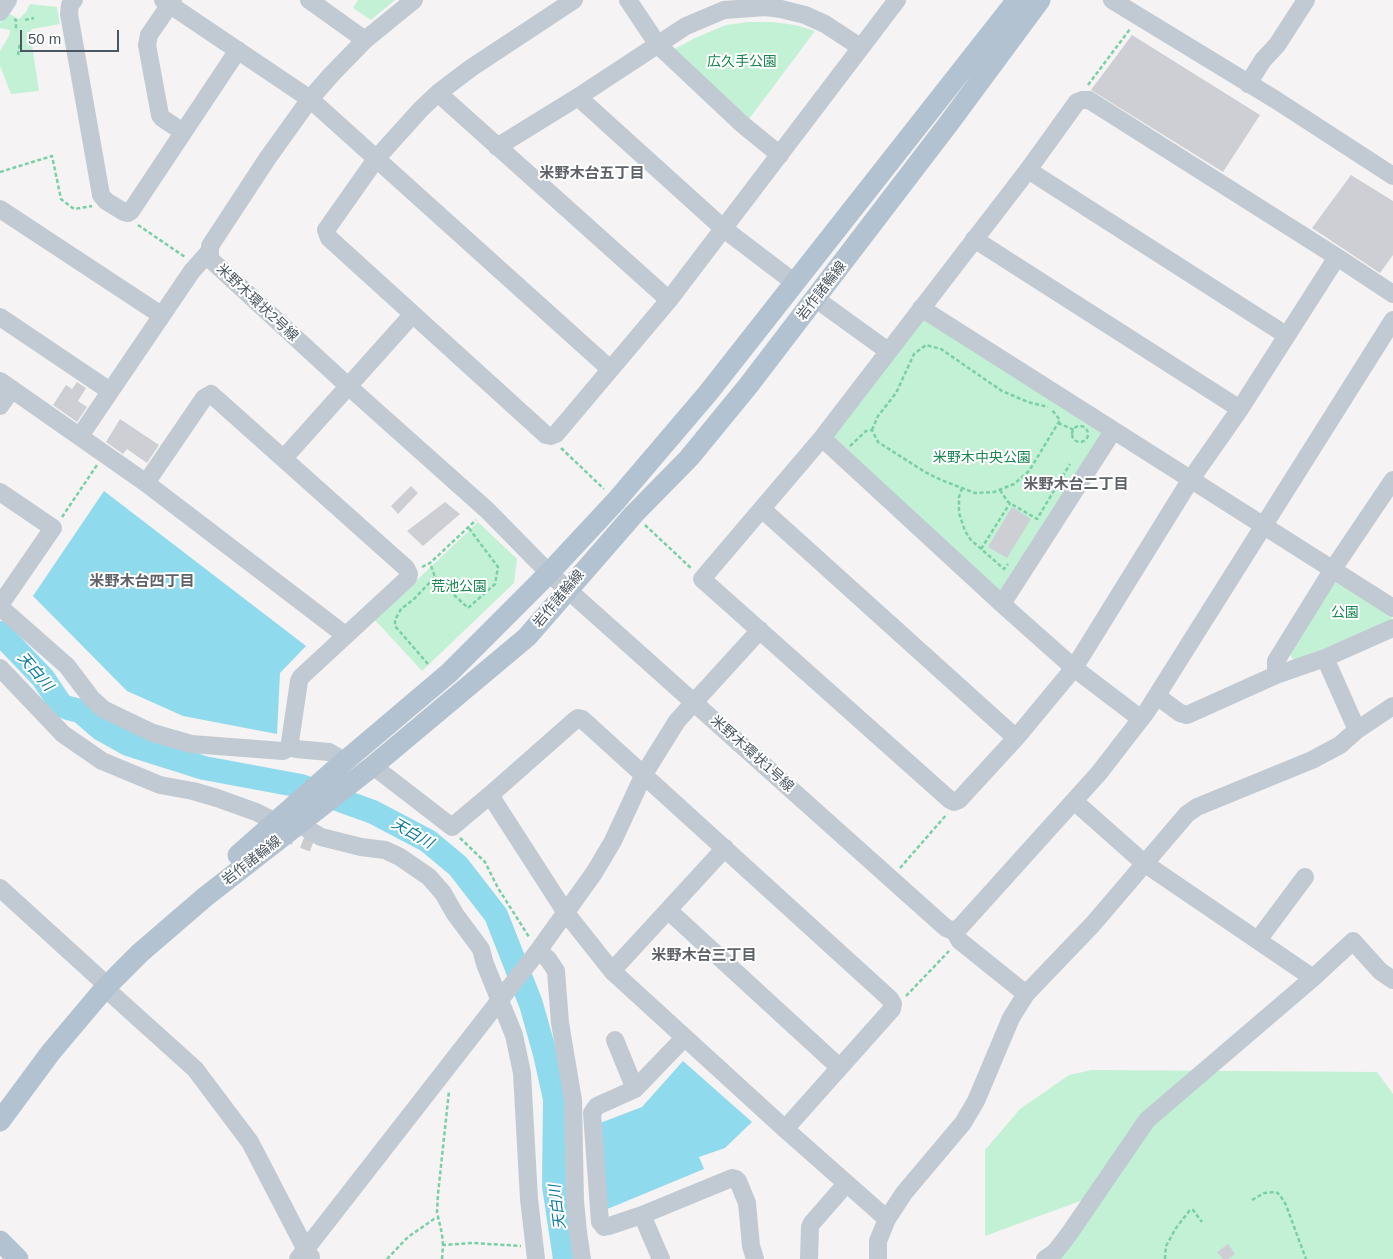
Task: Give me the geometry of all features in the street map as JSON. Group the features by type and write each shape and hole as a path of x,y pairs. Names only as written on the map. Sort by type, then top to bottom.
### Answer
{"main road":[{"name":"岩作諸輪線","path":"0,1108 39,1053 102,983 198,903 302,822 352,769 549,574 616,501 708,393 1017,0"},
{"name":"岩作諸輪線","path":"0,1121 126,950 276,822 352,769 527,637 634,514 689,458 748,386 950,124 1040,0"},
{"path":"0,1242 18,1259"}],"street":[{"path":"0,12 8,0"},
{"path":"74,0 70,5 69,14 103,198 124,212 128,213 238,50"},
{"path":"309,0 366,40"},
{"name":"米野木環状2号線","path":"414,0 366,40 310,99 267,159 203,259 210,259 487,510 549,574"},
{"path":"574,0 470,68 438,93 376,159 326,230 329,238 546,435 552,436 556,434 669,300 860,47 898,0"},
{"path":"628,0 658,46 742,124 780,155"},
{"path":"1112,0 1393,176"},
{"path":"1263,60 1267,42 1292,0"},
{"path":"1248,84 1263,60 1277,45 1306,0"},
{"path":"183,132 160,115 147,45 149,35 168,2 310,99 610,369"},
{"path":"497,146 578,97 686,26 724,10 766,7 805,15 836,30 860,47"},
{"path":"438,93 669,300"},
{"path":"578,97 724,229 795,283"},
{"path":"1337,257 1240,409 1191,479 1074,668 1016,738 959,800 954,802 950,800 702,579 822,438 1028,170 1076,102 1089,100 1337,257 1393,294"},
{"path":"1028,170 1286,335"},
{"path":"0,209 161,315"},
{"path":"974,239 1240,409"},
{"path":"80,436 161,315 203,259"},
{"path":"816,299 888,351"},
{"path":"921,308 1393,608"},
{"path":"284,458 413,314"},
{"path":"0,317 110,391"},
{"path":"956,933 960,926 1074,802 1110,760 1141,719 1393,320"},
{"path":"0,406 6,385 146,483 345,635"},
{"path":"146,483 204,398 211,394 406,568 409,574 408,578 302,676 299,681 290,742 291,747"},
{"path":"1002,604 1113,431"},
{"path":"822,438 1074,668 1141,719"},
{"path":"1276,675 1276,661 1333,569 1387,501 1393,480"},
{"path":"0,492 53,528 0,606 67,666 92,699 103,709 152,733 192,744 283,750 291,747"},
{"path":"762,509 1016,738"},
{"name":"米野木環状1号線","path":"549,574 695,702 946,928 956,933 1026,994"},
{"path":"1157,696 1180,713 1187,715 1276,675 1325,658 1393,628"},
{"path":"0,888 195,1069 250,1142 306,1256 566,913 602,861 644,774 677,721 760,630"},
{"path":"1325,658 1357,730"},
{"path":"0,668 63,734 102,761 160,785 217,798 256,812 276,822"},
{"path":"878,1259 878,1240 887,1219 904,1193 963,1123 976,1101 1011,1018 1026,994 1093,924 1144,862 1191,810 1312,760 1340,745 1357,730 1393,706"},
{"path":"291,747 296,750 329,752 352,769 452,826 457,824 578,718 582,719 890,999 893,1004 892,1009 785,1129"},
{"path":"160,785 171,794 199,801 247,818"},
{"path":"490,795 566,913 612,971 684,1038 887,1219"},
{"path":"1074,802 1144,862 1313,978"},
{"path":"302,822 322,836 361,847 385,850 400,856 429,877 443,893 481,949 499,1001 514,1035 522,1072 529,1199 535,1253"},
{"path":"313,843 351,856 380,856 394,864 456,914"},
{"path":"612,971 725,848"},
{"path":"1258,940 1305,877"},
{"path":"668,911 839,1067"},
{"path":"1045,1259 1055,1252 1069,1234 1147,1120 1353,942 1380,971 1393,980"},
{"path":"536,953 548,959 556,971 560,1022 573,1100 576,1201 582,1259"},
{"path":"684,1038 635,1089 597,1106 592,1113 600,1222 604,1227 609,1226 642,1215 732,1178 738,1181 747,1203 751,1246 755,1259"},
{"path":"615,1040 635,1089"},
{"path":"808,1259 812,1223 846,1184"},
{"path":"642,1215 661,1259"}],"path":[{"path":"1082,100 1084,91 1138,17"},
{"path":"25,20 34,18"},
{"path":"18,55 20,42"},
{"path":"0,172 52,156 60,199 74,209 96,206 103,198"},
{"path":"124,212 132,221 164,242 203,259"},
{"path":"926,345 941,349 1002,391 1051,409 1060,420 1058,423 1029,471 1014,484 984,494 975,493 941,480 912,465 878,442 872,430 878,416 896,393 914,354 926,345"},
{"path":"1058,423 1074,430"},
{"path":"1078,427 1084,428 1088,437 1082,442 1078,442 1073,438 1074,430 1078,427"},
{"path":"840,455 866,431 872,430"},
{"path":"546,435 616,501"},
{"path":"53,528 104,454"},
{"path":"1000,490 1004,498 1010,503 1037,519 1070,464"},
{"path":"962,488 959,504 961,522 971,540 1004,569 1009,563"},
{"path":"981,549 1010,503"},
{"path":"409,574 430,563 487,510"},
{"path":"634,514 702,579"},
{"path":"430,563 435,577 468,608 495,584 498,567 468,527"},
{"path":"428,664 395,626 401,609 413,600 435,577"},
{"path":"891,879 959,800"},
{"path":"448,824 450,829 485,862 536,953"},
{"path":"892,1009 918,984 956,933"},
{"path":"442,1259 442,1234 437,1212 450,1085 448,1076 444,1073"},
{"path":"1252,1200 1264,1193 1276,1192 1280,1195 1286,1205 1306,1259"},
{"path":"1165,1259 1166,1246 1176,1228 1190,1210 1193,1210 1202,1222"},
{"path":"387,1259 408,1237 439,1218"},
{"path":"442,1246 473,1243 535,1253"}],"green space":[{"path":"358,0 395,0 371,20 353,8"},
{"path":"30,4 57,7 60,24 32,29 30,32 39,91 11,94 0,66 0,51 9,36 10,30 0,28 0,23 6,12 19,19 26,12"},
{"name":"広久手公園","path":"748,22 773,22 795,25 815,31 749,119 671,51 726,25"},
{"name":"米野木中央公園","path":"927,318 1100,429 1102,436 1005,591 998,592 832,442 832,434 919,319"},
{"name":"荒池公園","path":"478,522 517,559 514,583 422,671 375,620"},
{"name":"公園","path":"1340,580 1393,616 1390,621 1294,661 1289,653 1333,584"},
{"path":"1092,1070 1377,1072 1393,1094 1393,1259 1053,1259 1091,1197 985,1236 985,1150 1020,1109 1069,1075"}],"water":[{"path":"104,491 306,646 280,673 277,734 183,716 127,691 33,596"},
{"path":"683,1061 752,1122 725,1148 699,1157 704,1169 605,1210 600,1123 642,1107"}],"building":[{"path":"1132,35 1260,115 1223,172 1091,90"},
{"path":"1351,175 1393,201 1393,255 1380,273 1312,228"},
{"path":"77,382 86,388 78,401 87,407 77,422 53,405 66,385 72,389"},
{"path":"120,419 159,445 147,463 127,449 123,454 106,442"},
{"path":"411,486 418,493 398,514 391,506"},
{"path":"445,502 460,514 423,546 407,531"},
{"path":"1012,507 1031,519 1007,558 988,547"},
{"path":"1228,1244 1235,1254 1228,1259 1223,1259 1217,1252"}],"waterway":[{"name":"天白川","path":"0,633 43,678 61,705 80,711 101,729 128,744 204,768 301,786 373,812 428,841 458,866 496,915 531,1004 545,1054 555,1099 554,1186 565,1259"}],"tunnel":[{"path":"278,830 313,843"}],"district":[{"name":"米野木台五丁目","path":"592,174"},
{"name":"米野木台二丁目","path":"1076,485"},
{"name":"米野木台四丁目","path":"142,582"},
{"name":"米野木台三丁目","path":"704,956"}]}
